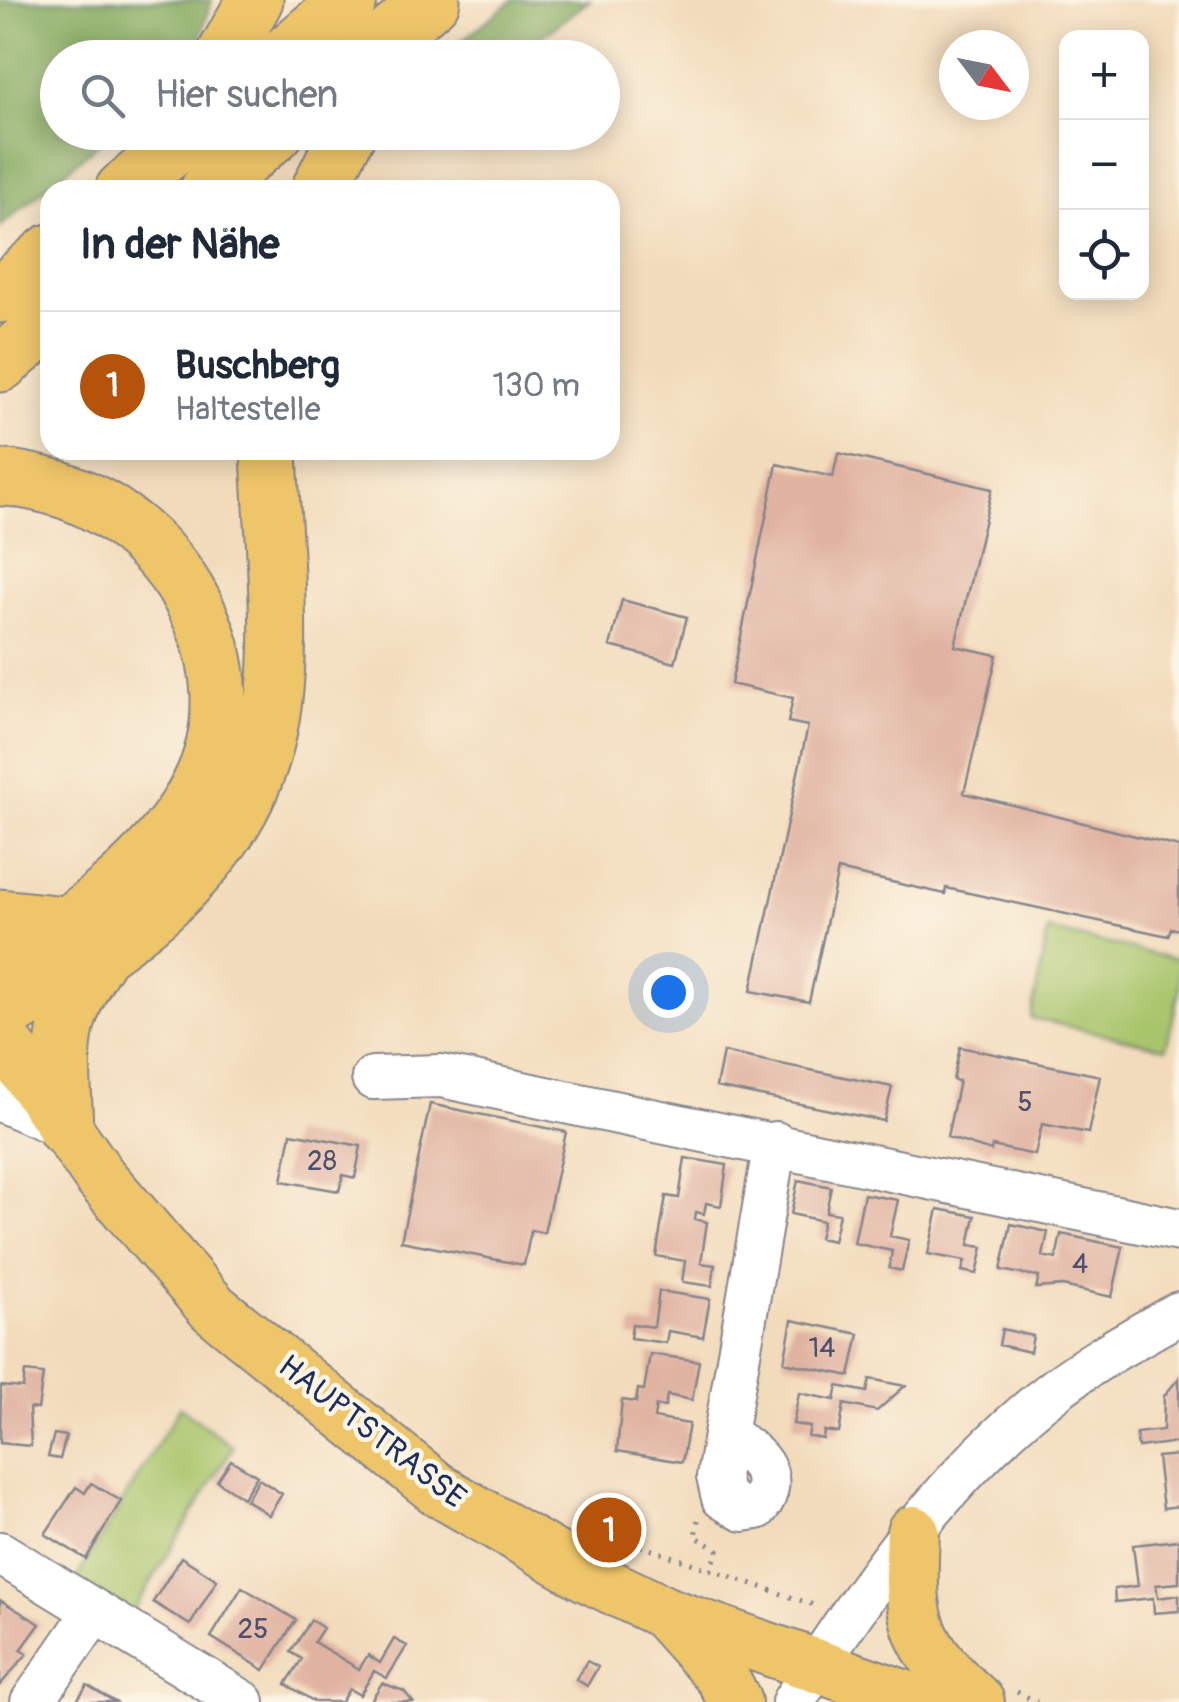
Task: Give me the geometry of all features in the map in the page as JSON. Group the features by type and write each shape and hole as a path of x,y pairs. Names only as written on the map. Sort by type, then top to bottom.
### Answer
{"highway":[{"path":"232,40 255,0"},
{"path":"302,40 349,0"},
{"path":"385,40 432,0"},
{"path":"427,40 464,0"},
{"path":"96,180 129,150"},
{"path":"135,180 171,150"},
{"path":"220,180 255,150"},
{"path":"323,180 339,150"},
{"path":"0,364 40,330"},
{"path":"0,976 162,906 207,860 240,808 264,754 272,703 275,639 268,460"},
{"path":"0,478 69,490 120,516 162,552 193,597 211,646 217,737 200,787 172,831 132,872 81,941 0,1016"},
{"path":"0,916 81,941"},
{"path":"65,1128 62,1042 81,941"}],"main road":[{"name":"HAUPTSTRASSE","path":"0,1034 100,1177 214,1308 440,1491 586,1576 805,1684 920,1702"},
{"path":"913,1532 910,1597 922,1640 940,1668 978,1702"},
{"path":"665,1613 722,1677 736,1702"}],"street":[{"path":"373,1078 440,1076 776,1142 1179,1230"},
{"path":"0,1100 65,1128"},
{"path":"725,1435 776,1142"},
{"path":"805,1684 913,1532 1002,1435 1056,1389 1179,1314"},
{"path":"0,1553 242,1702"},
{"path":"32,1702 95,1612"}],"path":[{"path":"587,1528 850,1619"}],"green space":[{"path":"0,0 212,0 199,40 40,40 40,150 91,150 56,180 40,180 40,193 0,227"},
{"path":"513,0 590,0 538,40 462,40"},
{"path":"1048,930 1179,960 1179,992 1166,1048 1031,1018"},
{"path":"180,1407 233,1447 132,1613 76,1579"}],"building":[{"path":"838,453 992,489 955,646 997,655 964,793 1179,847 1179,930 1171,928 1168,936 946,888 945,894 838,870 809,1002 751,991 808,726 788,722 793,698 731,684 777,464 833,477"},
{"path":"622,600 687,617 675,663 610,646"},
{"path":"960,1047 1100,1076 1088,1133 1042,1124 1035,1155 992,1146 991,1151 947,1137 959,1081 953,1080"},
{"path":"723,1052 892,1087 884,1121 716,1087"},
{"path":"430,1104 566,1132 544,1233 531,1230 524,1265 401,1241"},
{"path":"291,1133 361,1146 355,1178 343,1175 339,1191 282,1181"},
{"path":"685,1158 727,1165 721,1206 706,1203 704,1214 696,1212 695,1219 707,1222 701,1263 715,1265 712,1286 682,1282 685,1261 656,1256 666,1196 679,1198"},
{"path":"798,1180 831,1187 826,1212 839,1214 833,1241 819,1238 823,1221 791,1214"},
{"path":"864,1194 898,1200 890,1236 909,1240 902,1271 889,1268 892,1251 854,1243"},
{"path":"938,1209 975,1216 969,1245 983,1247 977,1274 962,1271 965,1261 928,1254"},
{"path":"1011,1224 1048,1232 1043,1256 1056,1259 1061,1234 1123,1247 1112,1297 1063,1286 1036,1288 1039,1277 1001,1270"},
{"path":"659,1291 710,1299 703,1337 668,1331 666,1343 630,1338 632,1324 654,1327"},
{"path":"792,1320 859,1334 850,1376 784,1362"},
{"path":"1002,1329 1033,1336 1030,1352 999,1345"},
{"path":"650,1354 699,1361 692,1400 667,1395 665,1407 656,1406 654,1418 689,1424 682,1462 617,1451 622,1400 636,1402 638,1389 644,1390"},
{"path":"25,1372 43,1374 38,1409 29,1408 31,1446 0,1443 1,1386 23,1388"},
{"path":"1179,1378 1179,1442 1138,1447 1136,1433 1163,1430 1164,1396"},
{"path":"870,1379 905,1386 877,1411 844,1404 839,1433 824,1431 823,1439 808,1436 810,1427 793,1424 799,1393 835,1400 838,1386 867,1392"},
{"path":"54,1434 66,1436 60,1459 48,1457"},
{"path":"1179,1455 1179,1506 1163,1508 1157,1457"},
{"path":"231,1460 257,1476 243,1498 217,1481"},
{"path":"259,1479 282,1494 269,1515 246,1500"},
{"path":"91,1483 121,1501 86,1559 45,1534 76,1487 85,1493"},
{"path":"1179,1540 1179,1583 1156,1585 1158,1598 1179,1595 1179,1611 1154,1613 1153,1598 1115,1602 1114,1589 1138,1586 1133,1545"},
{"path":"181,1557 217,1580 190,1625 153,1602"},
{"path":"242,1587 296,1620 264,1670 211,1637"},
{"path":"0,1600 40,1624 21,1650 27,1654 0,1685"},
{"path":"311,1620 323,1628 314,1642 359,1669 368,1655 380,1663 394,1639 407,1646 387,1678 374,1671 360,1695 349,1689 341,1702 315,1702 286,1684 302,1659 291,1652"},
{"path":"587,1661 598,1667 587,1686 576,1679"},
{"path":"382,1683 404,1691 413,1702 370,1702"},
{"path":"87,1685 115,1702 76,1702"}],"place":[{"name":"Buschberg","path":"609,1530"}]}
